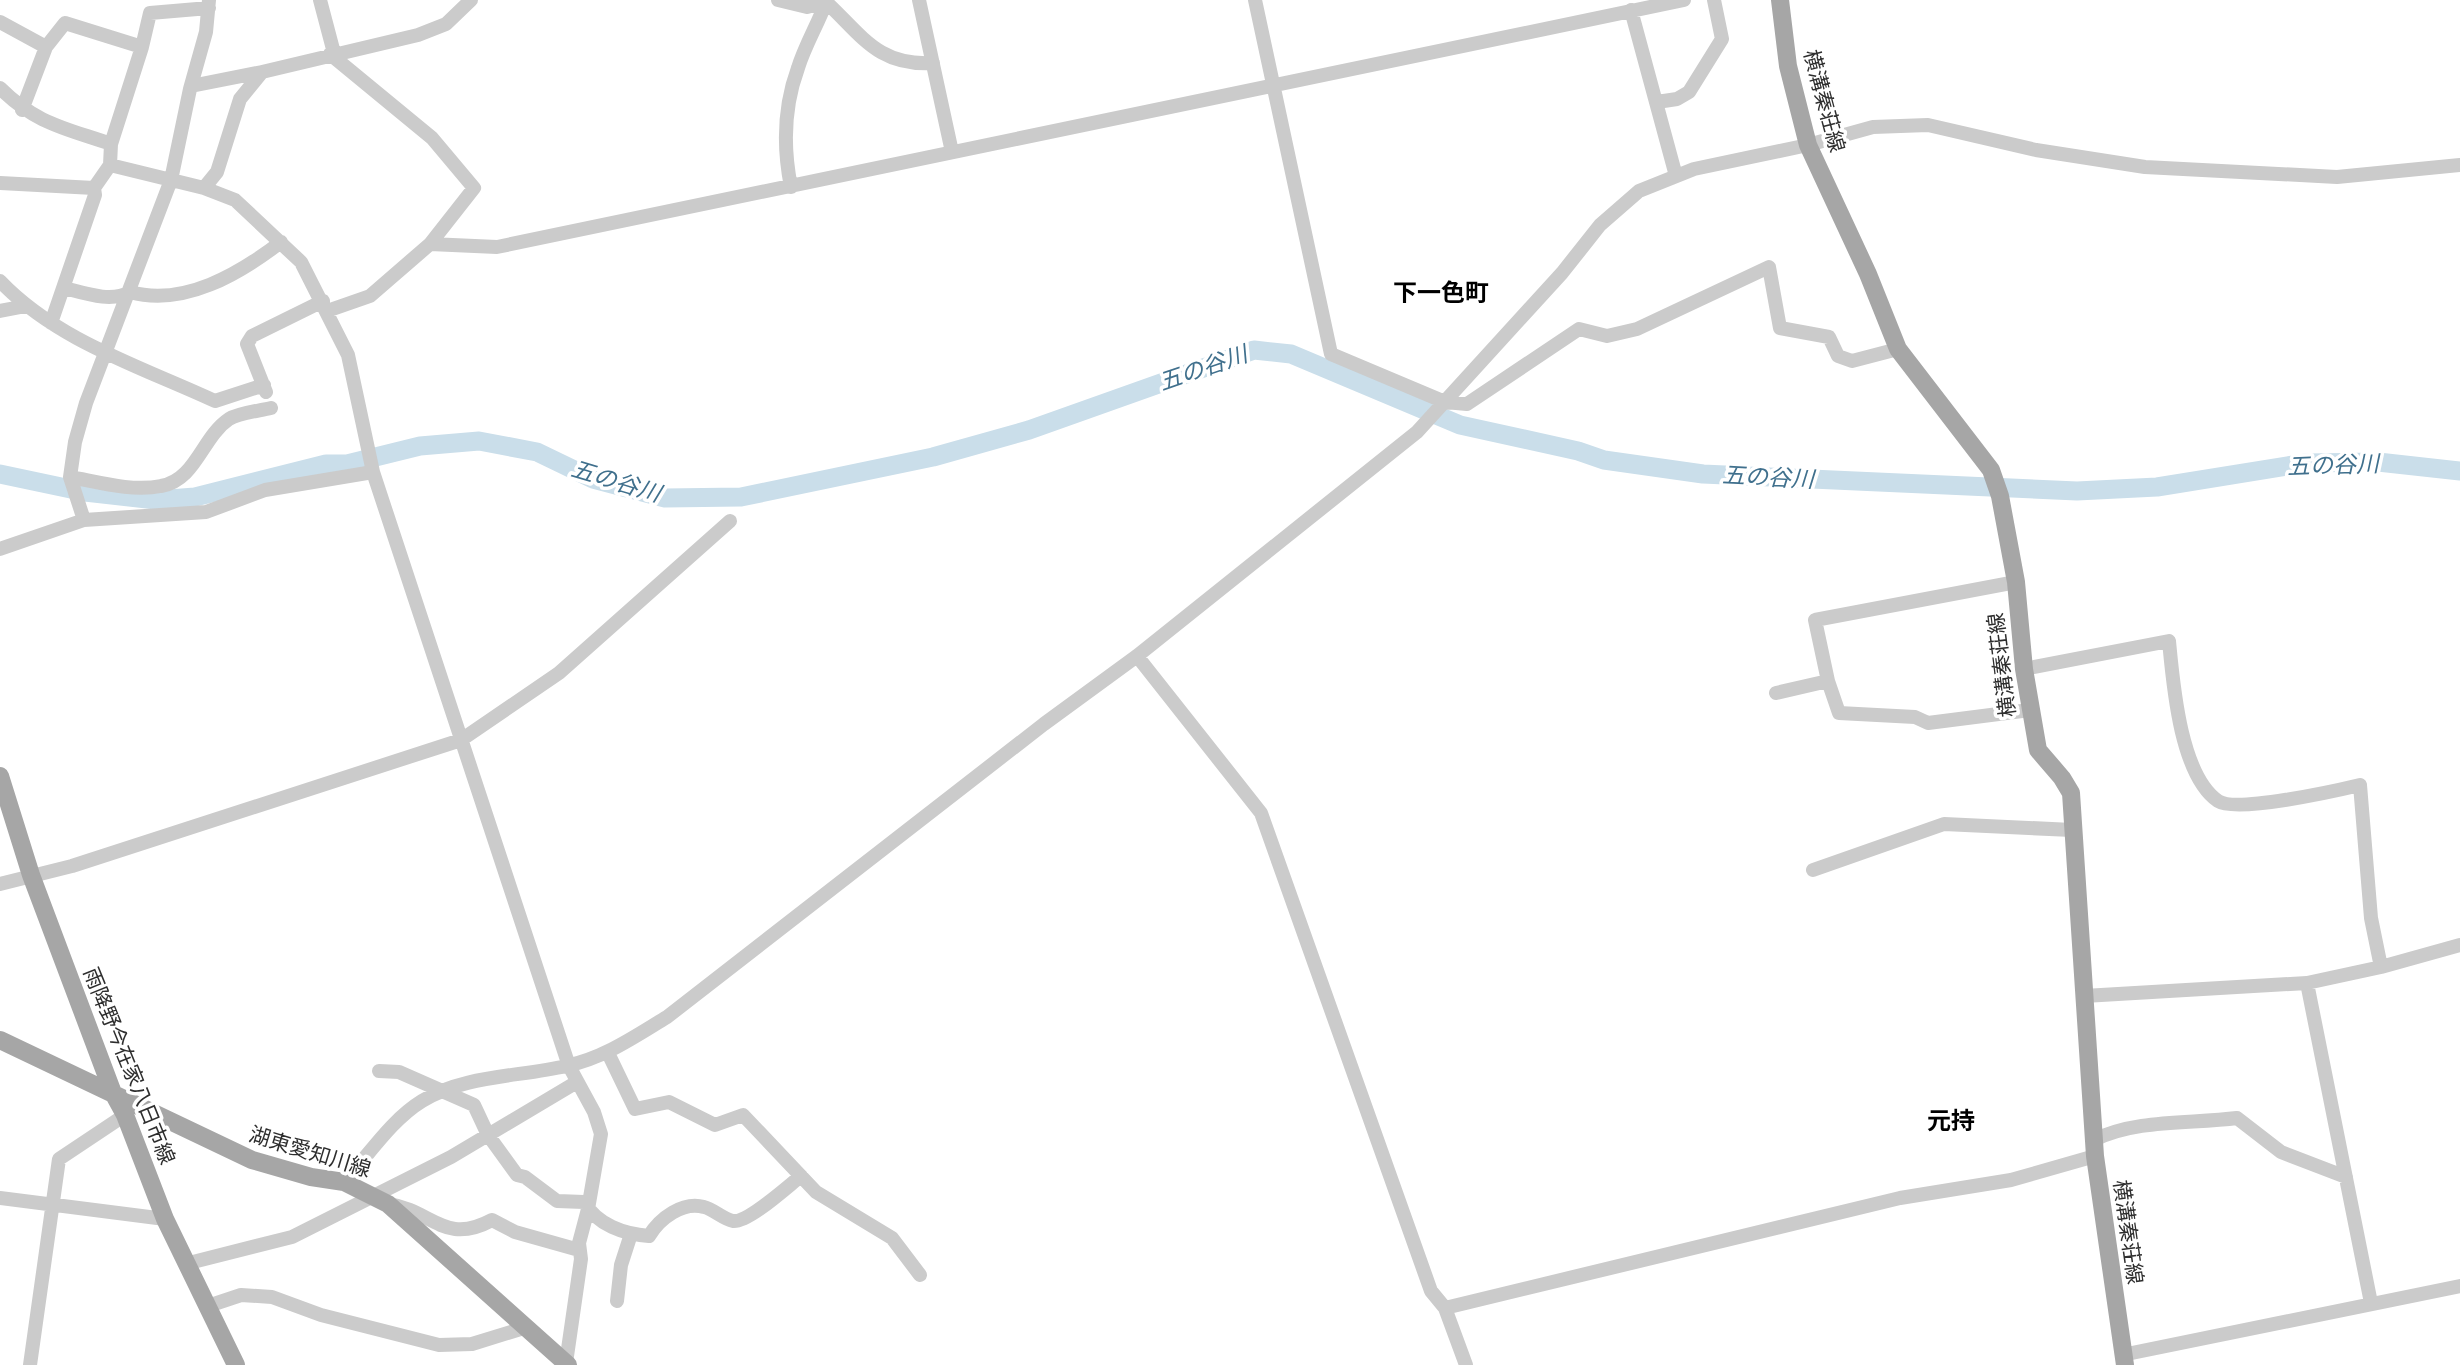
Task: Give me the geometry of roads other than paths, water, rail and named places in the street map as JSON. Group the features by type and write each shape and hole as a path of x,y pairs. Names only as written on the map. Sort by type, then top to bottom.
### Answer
{"main road":[{"name":"横溝秦荘線","path":"1780,0 1788,66 1808,145 1868,274 1898,349 1991,470 2000,496 2016,582 2024,669 2038,750 2071,793 2094,1148 2124,1360"},
{"name":"雨降野今在家八日市線","path":"0,776 31,875 113,1093 125,1115 165,1219 189,1263 236,1365"},
{"name":"湖東愛知川線","path":"0,1040 252,1160 311,1177 344,1182 380,1200 567,1364"}],"street":[{"path":"0,281 26,306 51,323 151,375 215,401 265,389 247,344 252,336 325,306 370,296 430,244 474,188 432,138 332,53 320,0"},
{"path":"191,86 262,72 433,30 455,17 471,0"},
{"path":"778,0 807,7 825,1"},
{"path":"919,0 953,152"},
{"path":"1255,0 1331,354 1445,402 1467,404 1578,329 1607,336 1637,329 1769,267 1780,328 1829,337 1838,356 1852,361 1898,349"},
{"path":"430,244 497,247 1684,0"},
{"path":"1657,102 1678,99 1689,92 1721,39 1714,0"},
{"path":"825,1 883,56 912,64 933,63"},
{"path":"792,187 786,162 786,112 798,67 825,1"},
{"path":"51,323 95,195 94,188 110,165 111,144 150,13 209,4 206,32 191,86 171,180 86,403 70,477 81,514"},
{"path":"1631,10 1676,176"},
{"path":"0,22 46,47"},
{"path":"22,110 46,47 65,23 142,47"},
{"path":"204,188 217,172 240,99 262,72"},
{"path":"0,88 22,110 42,121 111,144"},
{"path":"344,1182 421,1102 490,1078 569,1066 608,1053 667,1017 1044,724 1137,656 1417,432 1562,273 1600,225 1639,191 1694,169 1808,145 1873,127 1928,125 2036,150 2145,167 2337,177 2460,165"},
{"path":"110,165 204,188 235,200 301,262 348,355 373,472 569,1066 594,1112 601,1134 579,1250 567,1364"},
{"path":"0,183 94,188"},
{"path":"64,288 94,296 121,297 130,292 152,298 177,295 246,268 281,242"},
{"path":"0,311 26,306"},
{"path":"70,477 122,486 162,486 179,479 230,418 271,408"},
{"path":"0,549 81,514 206,512 265,490 373,472"},
{"path":"0,884 72,866 461,740 559,673 730,521"},
{"path":"2016,582 1815,620 1828,681 1839,713 1915,717 1928,723 2030,709"},
{"path":"2024,669 2169,641 2175,693 2193,768 2218,801 2230,805 2253,804 2360,785 2371,918 2381,967"},
{"path":"1137,656 1262,813 1423,1268 1432,1291 1446,1308 1466,1365"},
{"path":"1776,693 1828,681"},
{"path":"1813,870 1944,824 2072,830"},
{"path":"2084,996 2307,983 2381,967 2460,945"},
{"path":"2307,983 2371,1303"},
{"path":"608,1053 635,1109 669,1102 715,1125 743,1115 801,1176 835,1205 892,1238 920,1275"},
{"path":"379,1070 399,1072 474,1105 488,1135 517,1175 525,1177 557,1201 584,1202 600,1221 631,1234 649,1236 676,1210 692,1205 704,1207 733,1221 746,1218 801,1176"},
{"path":"189,1263 292,1237 380,1200 577,1083"},
{"path":"30,1365 55,1205 59,1160 125,1115"},
{"path":"1446,1308 1900,1198 2011,1180 2094,1148 2110,1131 2132,1127 2237,1118 2281,1152 2346,1177"},
{"path":"0,1198 165,1219"},
{"path":"380,1200 403,1206 454,1231 477,1229 492,1220 515,1232 579,1250"},
{"path":"617,1301 621,1265 631,1234"},
{"path":"2124,1360 2371,1303 2460,1286"},
{"path":"208,1306 242,1295 272,1297 321,1315 439,1345 472,1344 527,1327"}],"waterway":[{"name":"五の谷川","path":"0,474 85,492 156,500 195,497 326,464 347,464 420,446 479,441 537,452 593,479 665,498 741,497 933,457 1029,430 1254,350 1291,354 1460,425 1578,451 1604,460 1703,474 2077,491 2157,487 2306,463 2378,462 2460,471"}],"district":[{"name":"下一色町","path":"1441,293"},
{"name":"元持","path":"1951,1121"}]}
